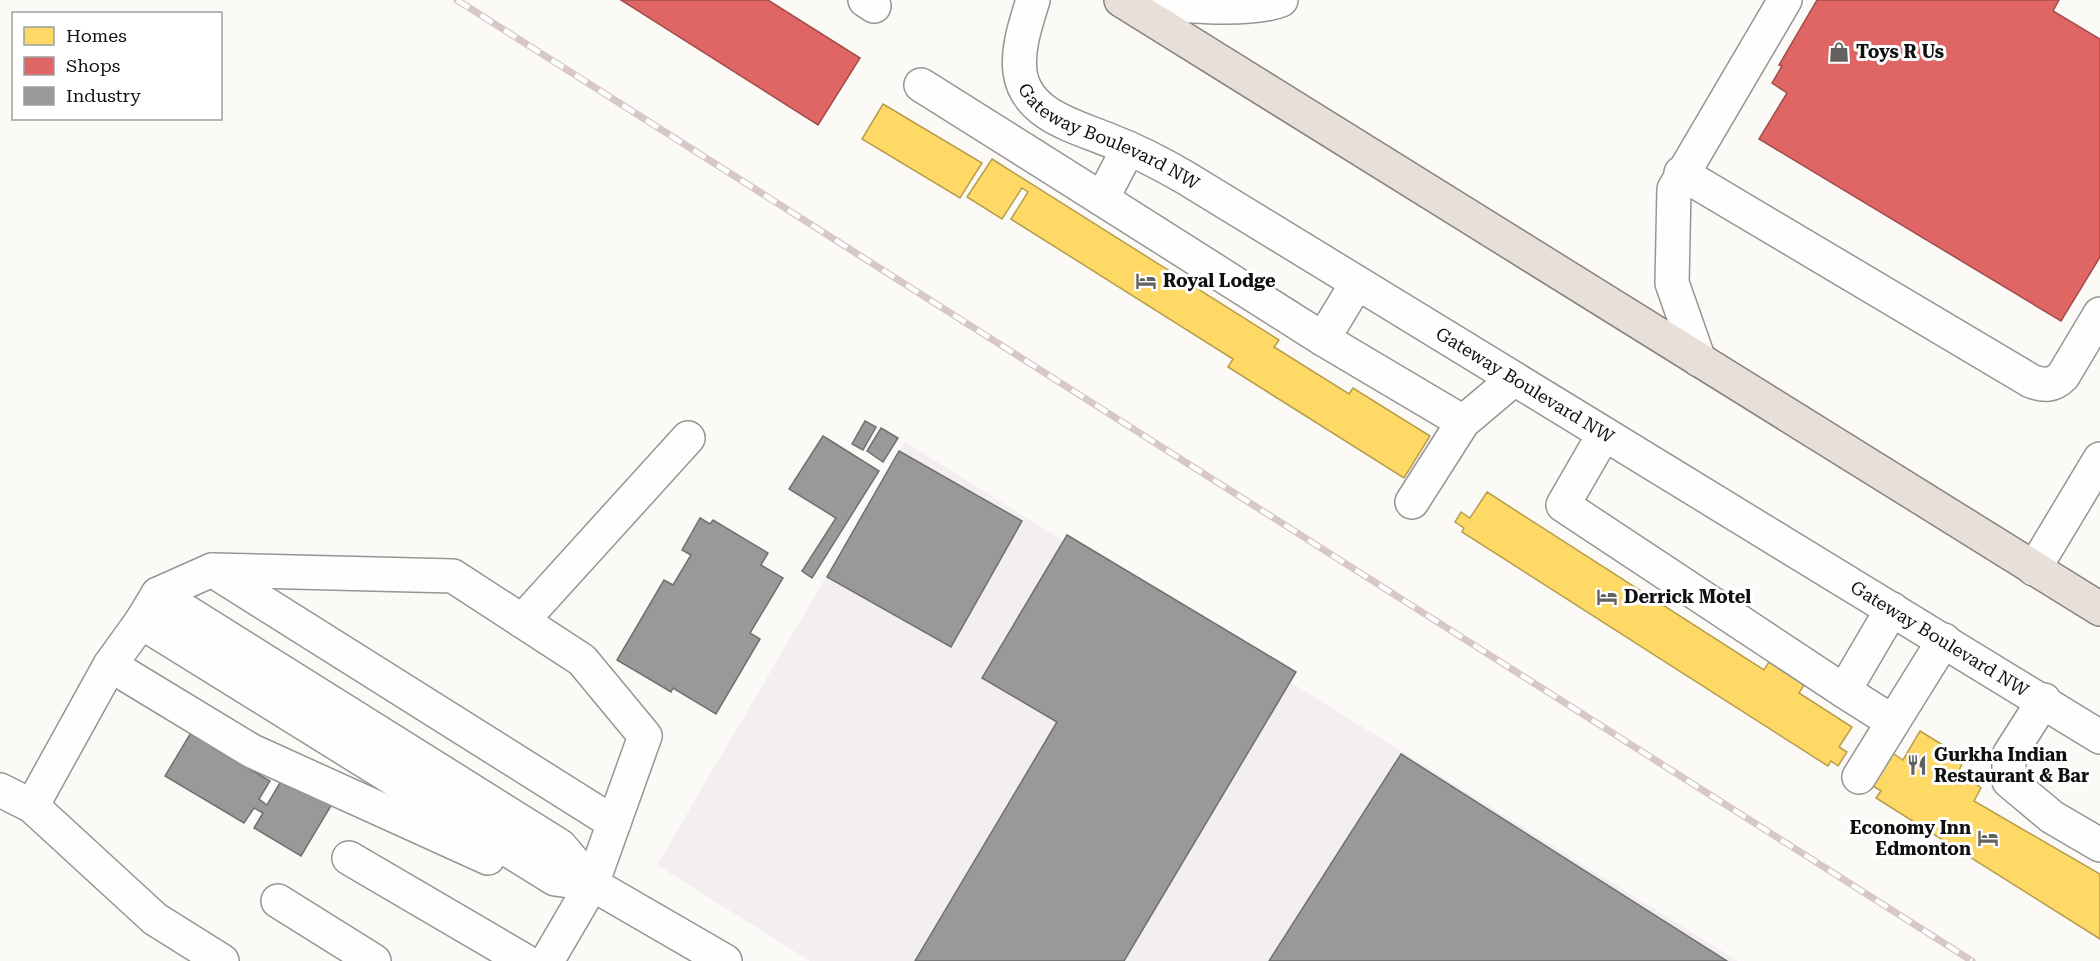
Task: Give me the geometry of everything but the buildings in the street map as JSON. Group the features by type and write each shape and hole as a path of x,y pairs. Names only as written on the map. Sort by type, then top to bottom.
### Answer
{"highway":[{"path":"1122,1 2100,609"}],"street":[{"name":"Gateway Boulevard NW","path":"1033,0 1020,50 1020,74 1028,93 1041,109 1057,119 1128,148 1186,178 2044,700 2100,737"},
{"path":"1122,1 1238,7 1259,6 1281,0"},
{"path":"1699,360 1672,283 1678,181 1785,0"},
{"path":"921,85 1323,339 1463,422"},
{"path":"1102,199 1128,148"},
{"path":"1678,181 2041,385 2057,382 2063,376 2100,314"},
{"path":"1323,339 1358,283"},
{"path":"1412,501 1463,422 1514,379"},
{"path":"1604,434 1563,505 1893,722"},
{"path":"522,621 687,438"},
{"path":"2034,569 2100,459"},
{"path":"212,570 614,823"},
{"path":"32,806 110,665 158,594 212,570 453,576 582,660 645,736 592,884 547,961"},
{"path":"158,594 560,846 592,884 707,957"},
{"path":"1844,690 1892,609"},
{"path":"141,622 555,879"},
{"path":"1859,777 1944,640"},
{"path":"110,665 252,751 525,876 592,884"},
{"path":"2044,700 2009,755 2009,781 2052,817 2100,845"},
{"path":"0,790 32,806 155,919 222,961"},
{"path":"349,858 525,961"},
{"path":"278,901 374,961"}],"shaded area":[{"path":"905,442 1738,961 810,961 657,865"}],"railway":[{"path":"457,0 1972,961"}],"place":[{"name":"Toys R Us","path":"1839,52"},
{"name":"Royal Lodge","path":"1146,281"},
{"name":"Derrick Motel","path":"1607,597"},
{"name":"Gurkha Indian Restaurant & Bar","path":"1917,765"},
{"name":"Economy Inn Edmonton","path":"1988,838"}]}
